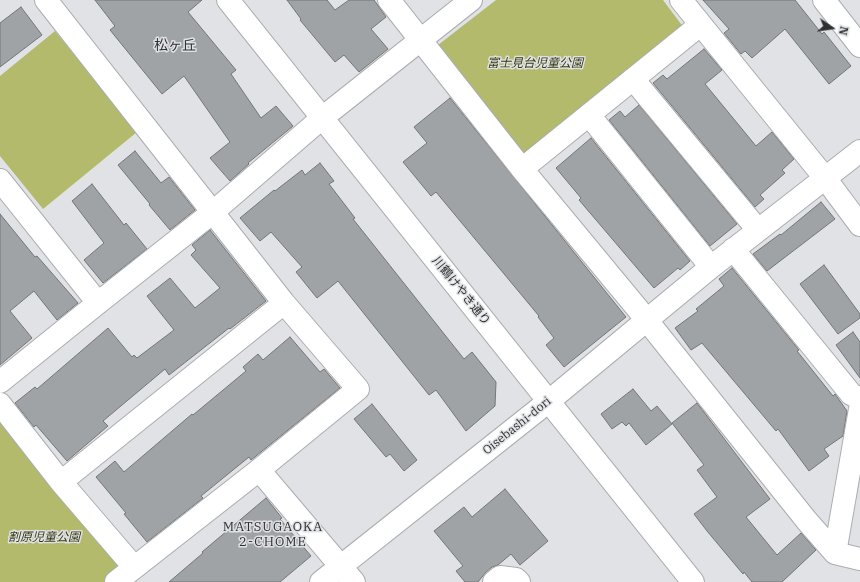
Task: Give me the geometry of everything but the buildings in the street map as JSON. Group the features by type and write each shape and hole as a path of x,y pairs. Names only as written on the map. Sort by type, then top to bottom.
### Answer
{"street":[{"path":"46,0 284,303 358,389 116,582"},
{"name":"川鶴けやき通り","path":"228,0 693,582"},
{"path":"389,0 522,169 835,553 860,559"},
{"path":"0,382 213,212 322,118 471,0"},
{"path":"680,0 825,178 860,225"},
{"path":"824,0 860,46"},
{"path":"522,169 700,25"},
{"path":"633,79 758,230"},
{"path":"589,115 711,267"},
{"name":"Oisebashi-dori","path":"321,582 348,574 549,401 646,320 711,267 860,151"},
{"path":"0,180 98,303"},
{"path":"734,249 851,394 860,399"},
{"path":"61,482 284,303"},
{"path":"0,404 61,482 134,567"},
{"path":"835,553 860,409"},
{"path":"258,470 348,574"},
{"path":"494,582 500,577 516,579 519,582"}],"green space":[{"name":"富士見台児童公園","path":"496,0 663,0 684,28 524,154 438,45"},
{"path":"55,31 137,132 43,209 0,156 0,76"},
{"name":"割原児童公園","path":"0,416 125,566 105,582 0,582"}],"district":[{"name":"松ヶ丘","path":"175,46"},
{"name":"MATSUGAOKA 2-CHOME","path":"273,534"}]}
